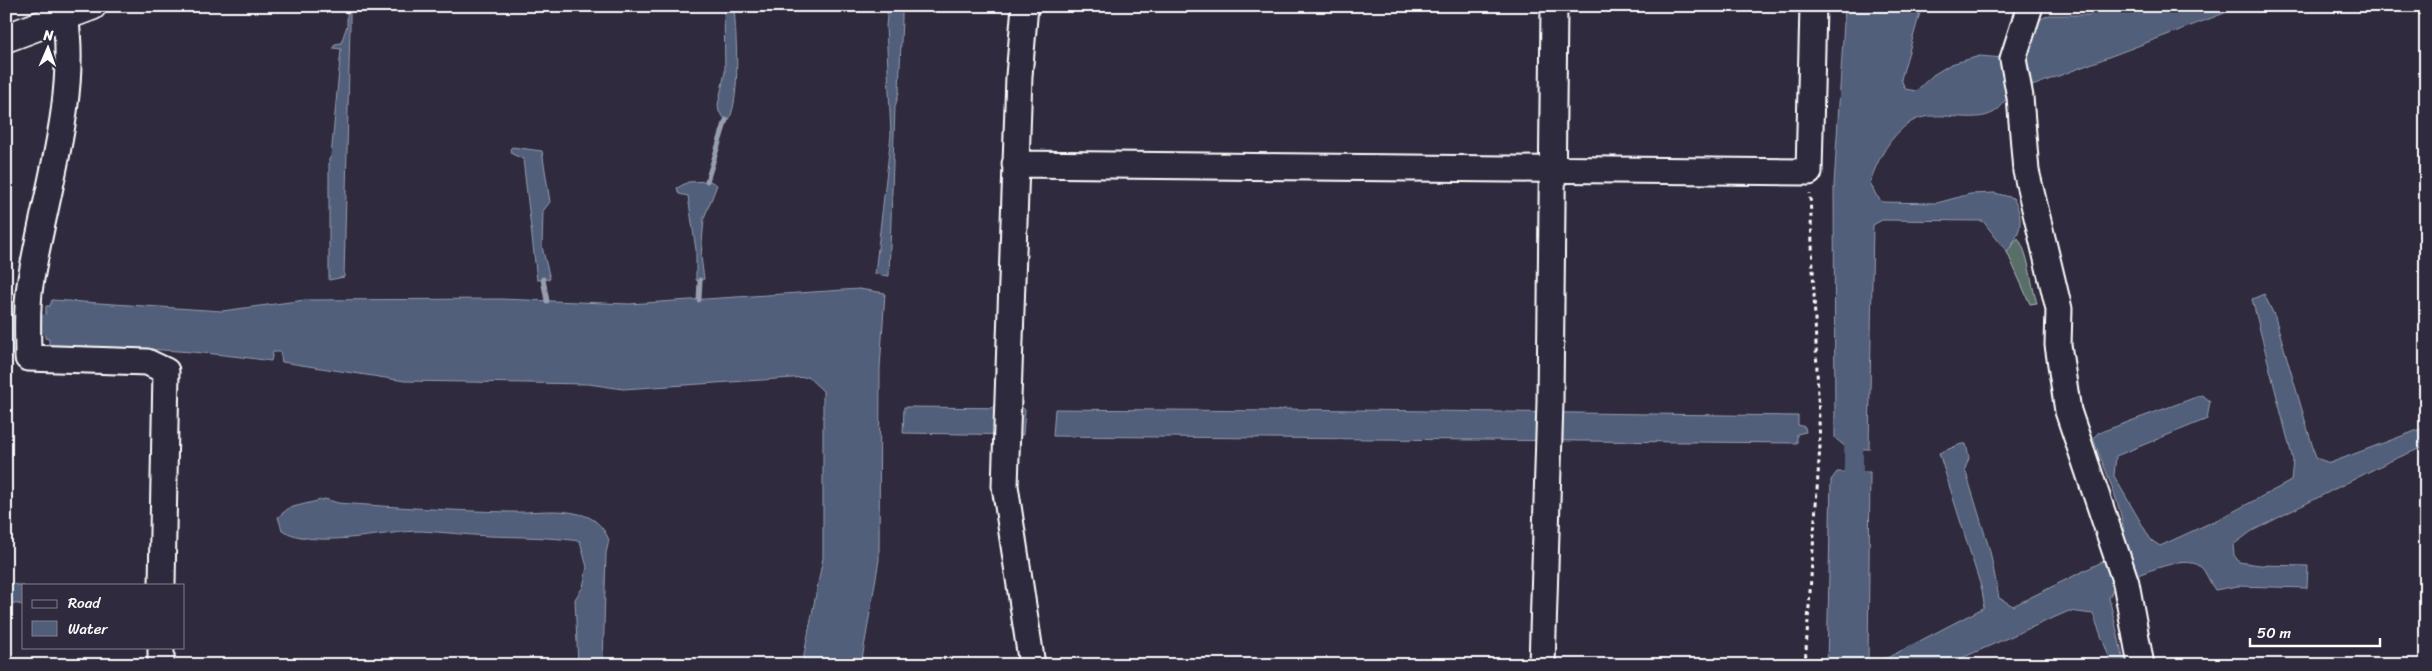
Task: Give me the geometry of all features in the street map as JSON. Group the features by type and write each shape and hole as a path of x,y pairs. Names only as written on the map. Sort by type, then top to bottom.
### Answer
{"main road":[{"path":"6,38 92,6"}],"street":[{"path":"1025,6 1019,76 1015,164 1005,486 1032,665"},
{"path":"1542,665 1550,402 1554,6"},
{"path":"1015,164 1809,172 1813,6"},
{"path":"2030,6 2013,59 2020,97 2026,171 2059,309 2058,345 2068,411 2126,584 2141,665"},
{"path":"65,16 69,47 64,106 29,287 28,358 147,362 166,371 162,584"},
{"path":"161,648 161,665"}],"path":[{"path":"1805,665 1820,446 1809,172"}],"green space":[{"path":"2018,238 2025,253 2037,303 2030,304 2007,252"}],"water":[{"path":"347,6 350,6 350,25 344,277 329,280 329,159 331,157 341,49 333,48 335,44 341,43 347,26"},
{"path":"724,6 734,6 736,48 735,96 729,120 726,120 719,112 718,105 725,72"},
{"path":"888,6 902,6 899,92 895,107 889,276 875,274 891,135 886,26"},
{"path":"1845,6 1922,6 1901,79 1905,89 1916,91 1933,75 1951,64 1980,56 2003,58 2025,48 2039,20 2049,15 2089,15 2113,6 2238,6 2222,14 2027,88 2009,90 2002,105 1993,113 1980,117 1924,117 1904,127 1891,141 1881,156 1870,182 1876,195 1882,202 1937,203 1970,194 1995,193 2013,198 2019,213 2020,226 2016,238 2007,252 1983,221 1882,220 1873,225 1869,449 1848,449 1835,438 1834,185"},
{"path":"512,147 542,151 550,202 543,211 542,247 550,279 537,280 523,159 512,154 510,149"},
{"path":"710,181 717,185 704,218 701,257 704,279 701,282 696,280 696,250 688,196 679,194 677,188 688,182"},
{"path":"859,289 885,293 880,368 879,560 861,665 802,665 823,558 823,391 808,377 623,389 588,384 405,381 282,362 280,352 273,352 271,361 216,354 160,350 49,347 49,339 45,338 46,306 50,306 52,300 222,311 305,300 500,299 629,304"},
{"path":"6,293 16,294 18,306 14,353 6,355"},
{"path":"2264,294 2275,317 2316,458 2330,463 2426,427 2426,450 2421,448 2388,462 2252,531 2233,545 2234,555 2239,562 2260,565 2308,566 2307,588 2238,586 2215,590 2201,567 2193,563 2183,562 2171,564 2133,577 2115,585 2109,598 2125,665 2112,665 2093,614 2069,611 1946,665 1827,665 1831,480 1837,472 1870,472 1868,664 1889,657 1983,608 1982,590 1939,453 1961,444 1966,444 1969,458 1965,469 1990,551 1999,598 2013,606 2124,551 2125,538 2119,509 2093,438 2098,433 2202,395 2210,401 2207,419 2116,456 2114,476 2151,540 2160,546 2223,517 2291,481 2293,460 2252,299"},
{"path":"904,407 1023,408 1025,410 1023,435 903,433"},
{"path":"1055,409 1276,411 1284,409 1798,416 1798,425 1805,427 1806,432 1797,434 1797,443 1053,436"},
{"path":"325,499 338,503 446,510 562,511 584,515 594,520 604,530 609,540 606,553 603,665 578,665 575,599 583,587 587,567 580,541 421,531 349,538 312,539 296,536 282,530 278,517 289,508"},
{"path":"6,583 22,586 22,605 6,602"}],"waterway":[{"path":"707,181 726,120"},
{"path":"543,279 547,301"},
{"path":"699,300 700,280"},
{"path":"6,323 71,325"},
{"path":"1853,498 1854,423"}]}
